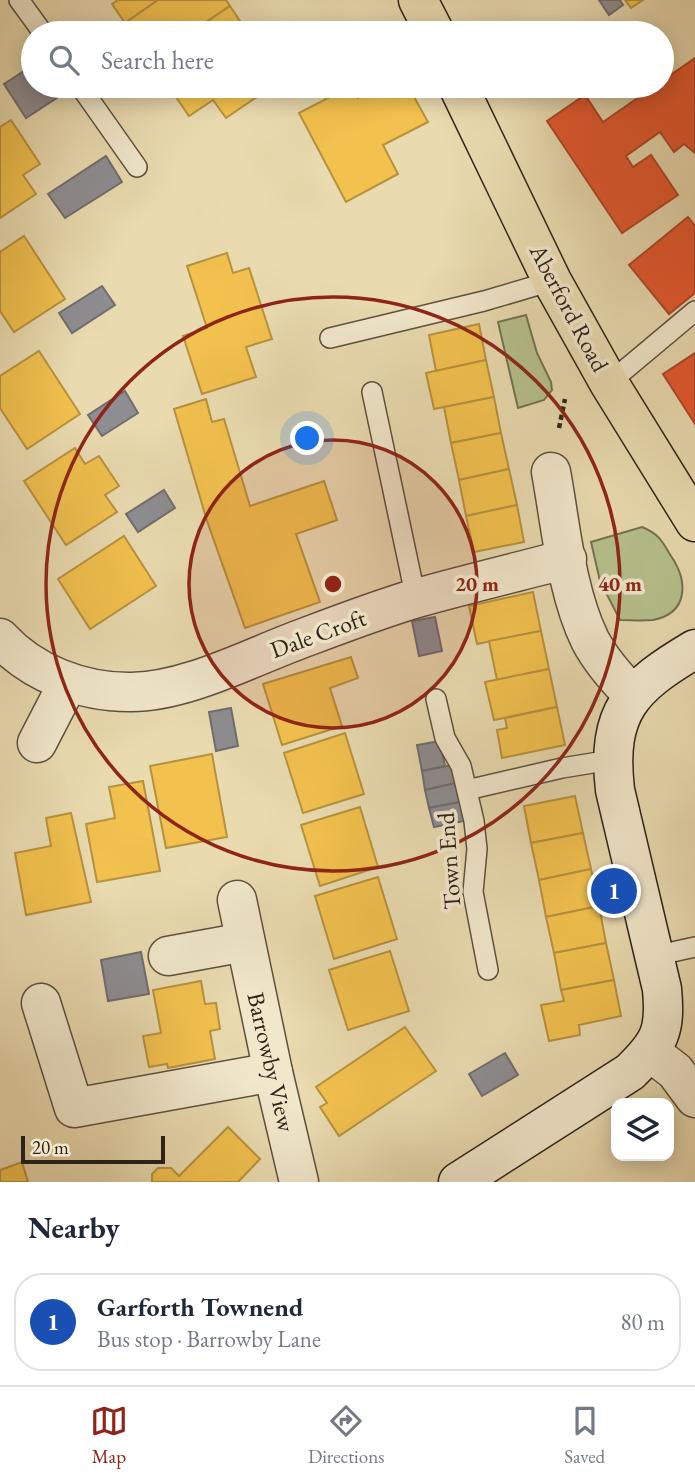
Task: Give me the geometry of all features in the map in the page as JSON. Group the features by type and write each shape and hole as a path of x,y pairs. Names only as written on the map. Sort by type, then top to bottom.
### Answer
{"main road":[{"name":"Aberford Road","path":"464,98 552,281 608,383 695,522"}],"street":[{"path":"551,472 578,608 590,640 609,671 633,695"},
{"name":"Dale Croft","path":"0,638 36,667 68,682 120,692 162,689 416,599 567,559"},
{"path":"458,1182 630,1072 650,1052 661,1031 664,1010 662,989 615,790 611,760 622,714 633,695 646,682 695,649"},
{"path":"37,743 68,682"},
{"name":"Barrowby View","path":"237,900 299,1182"},
{"path":"168,956 245,942"},
{"path":"41,1003 74,1108 273,1072"},
{"path":"650,1052 675,1071 695,1098"}],"lane":[{"path":"19,0 34,21"},
{"path":"88,98 137,167"},
{"path":"330,338 484,301 552,281"},
{"path":"608,383 695,311"},
{"path":"372,392 416,599"},
{"name":"Town End","path":"436,699 445,738 461,766 467,790 477,849 472,892 488,970"},
{"name":"Town End","path":"467,790 562,768 611,760"},
{"path":"654,956 695,947"}],"path":[{"path":"551,472 565,398"}],"green space":[{"path":"526,315 552,390 544,400 518,408 498,322"},
{"path":"642,527 660,538 677,566 682,595 673,611 665,616 653,620 620,620 600,581 591,542"}],"building: Homes":[{"path":"118,0 158,0 128,21 124,21 112,4"},
{"path":"158,0 226,0 230,6 208,21 128,21"},
{"path":"625,0 643,0 631,8"},
{"path":"230,6 240,21 208,21"},
{"path":"177,98 255,98 226,118 213,100 189,116"},
{"path":"328,98 415,98 428,122 383,145 398,174 346,202 299,113"},
{"path":"11,120 40,164 23,175 36,194 0,218 0,127"},
{"path":"24,236 65,299 14,332 0,311 0,252"},
{"path":"227,253 233,273 249,268 272,339 246,347 256,377 202,394 183,336 207,328 187,266"},
{"path":"479,324 486,360 436,371 429,335"},
{"path":"39,351 80,414 27,449 0,408 0,376"},
{"path":"486,360 494,397 434,409 426,373"},
{"path":"494,397 501,433 451,443 444,407"},
{"path":"206,399 212,422 224,419 250,506 324,481 337,520 296,534 320,602 245,628 207,521 174,409"},
{"path":"501,433 509,469 459,480 451,443"},
{"path":"75,448 85,464 99,456 119,486 105,495 117,512 66,545 24,481"},
{"path":"509,469 517,505 466,516 459,480"},
{"path":"517,505 524,542 474,552 466,516"},
{"path":"124,536 156,586 90,629 58,579"},
{"path":"533,592 541,631 477,644 469,606"},
{"path":"541,631 549,669 497,680 489,641"},
{"path":"351,657 358,678 330,688 342,726 282,745 263,684"},
{"path":"549,669 557,707 494,720 485,682"},
{"path":"557,707 565,745 502,758 497,730 507,728 505,718"},
{"path":"345,733 364,794 303,813 284,753"},
{"path":"212,754 227,837 166,848 150,766"},
{"path":"143,781 160,871 97,882 86,824 115,818 109,787"},
{"path":"575,796 583,833 531,843 524,806"},
{"path":"360,807 378,867 320,886 301,825"},
{"path":"71,813 91,902 26,915 15,853 51,846 46,818"},
{"path":"583,833 591,869 539,880 531,843"},
{"path":"591,869 599,906 546,917 539,880"},
{"path":"378,877 397,939 334,959 315,896"},
{"path":"599,906 606,943 554,953 546,917"},
{"path":"606,943 614,980 561,990 554,953"},
{"path":"390,951 409,1011 348,1030 329,970"},
{"path":"614,980 621,1016 579,1025 580,1035 549,1041 541,1005 564,1001 561,990"},
{"path":"201,981 205,1004 216,1003 220,1029 210,1031 215,1059 168,1068 167,1064 149,1067 143,1036 161,1033 153,990"},
{"path":"405,1027 436,1071 339,1136 320,1107 327,1103 316,1087"},
{"path":"228,1127 260,1159 238,1182 152,1182 152,1174 158,1168 171,1168 179,1176"},
{"path":"22,1162 28,1182 0,1182 0,1170"}],"building: Shops":[{"path":"695,58 695,153 684,144 674,152 660,132 626,156 633,167 651,155 678,195 622,233 547,121 581,98 587,98 603,122 638,98 674,98 674,73"},
{"path":"688,217 695,226 695,293 669,314 629,265"},
{"path":"695,353 695,424 663,374"}],"building: Industry":[{"path":"599,0 620,0 623,5 609,15"},
{"path":"21,73 21,98 57,98 26,118 4,84"},
{"path":"106,156 122,182 65,218 48,194"},
{"path":"102,286 115,305 72,333 59,313"},
{"path":"125,391 138,413 102,436 88,415"},
{"path":"164,490 175,508 138,532 126,514"},
{"path":"435,617 442,651 419,656 412,621"},
{"path":"231,708 238,746 216,751 209,712"},
{"path":"440,741 445,766 422,771 417,745"},
{"path":"452,765 456,783 425,790 422,771"},
{"path":"456,783 460,802 429,808 425,790"},
{"path":"460,802 464,821 434,827 429,808"},
{"path":"141,952 149,994 108,1001 101,960"},
{"path":"505,1053 518,1075 482,1096 469,1074"}],"place":[{"name":"Garforth Townend","path":"614,891"}]}
